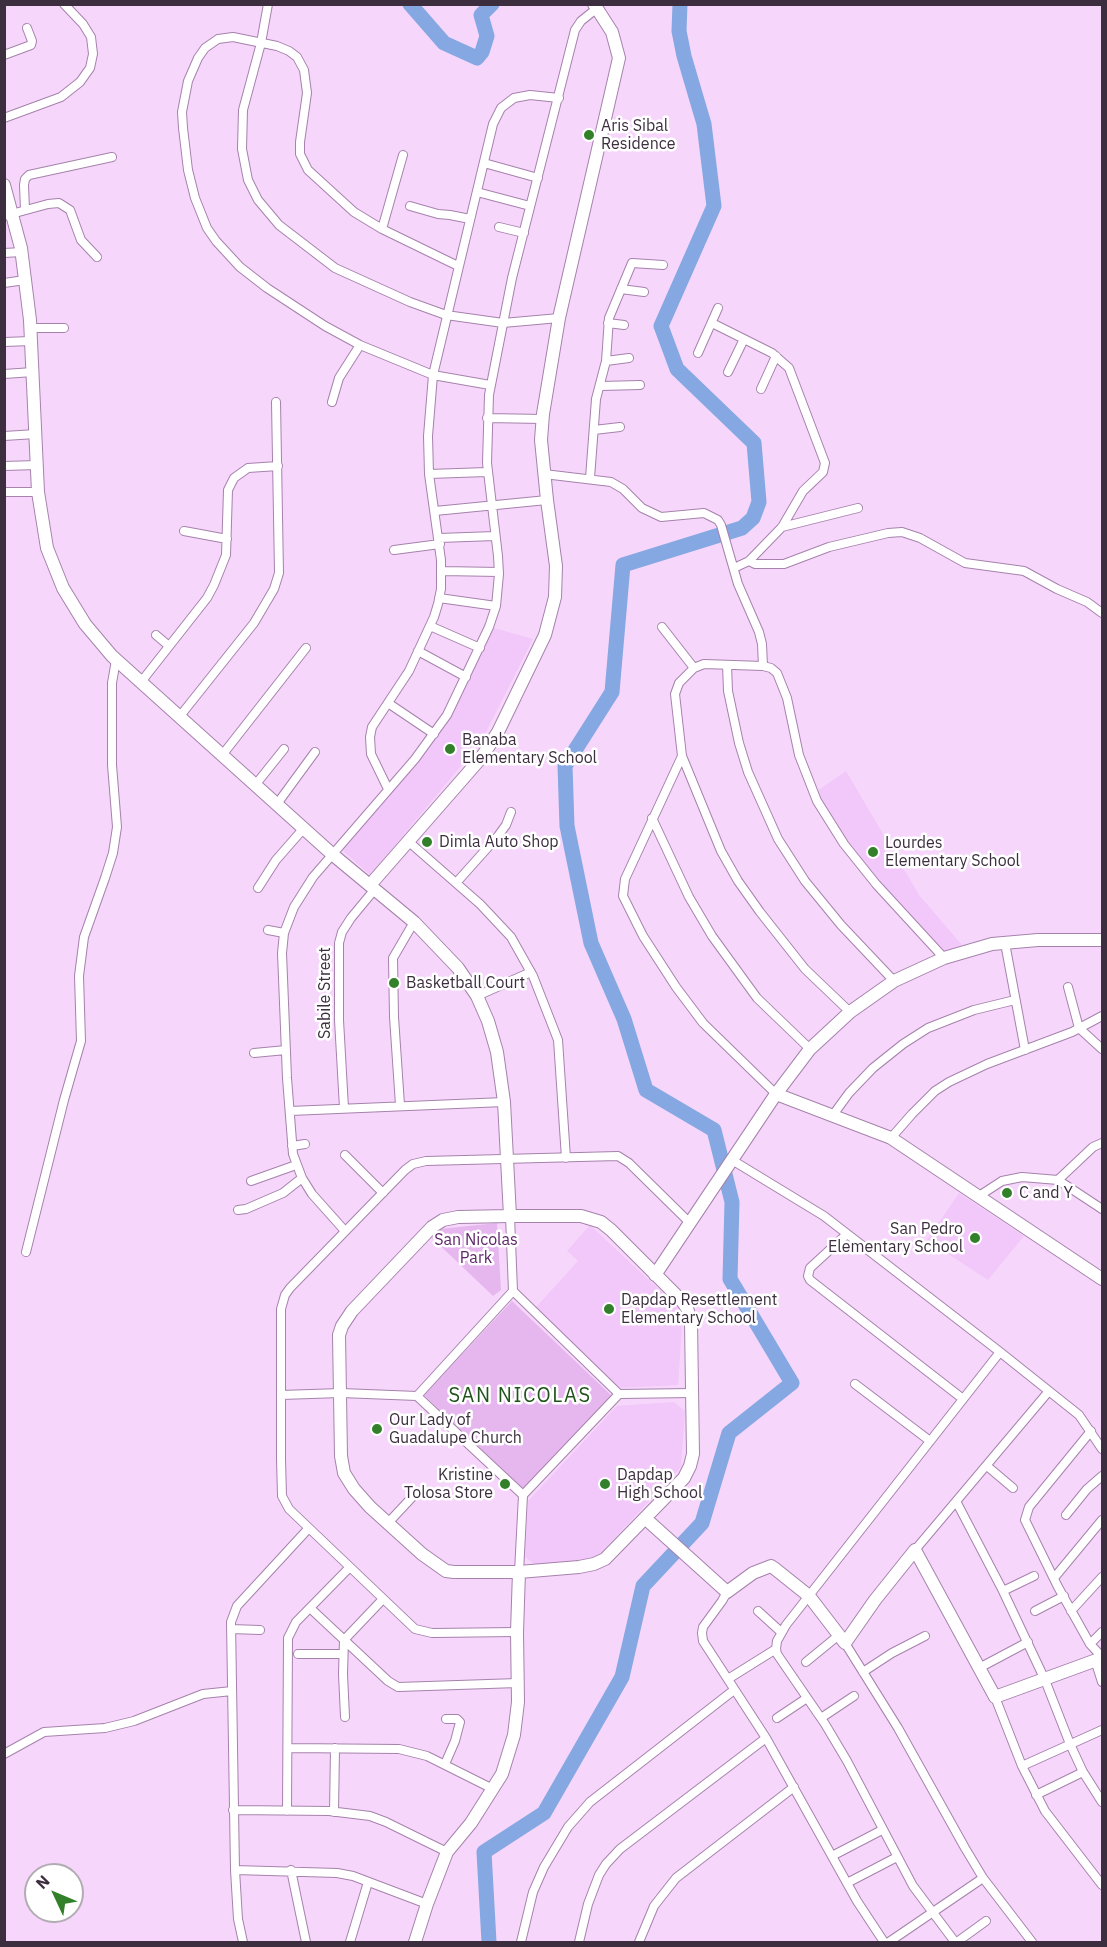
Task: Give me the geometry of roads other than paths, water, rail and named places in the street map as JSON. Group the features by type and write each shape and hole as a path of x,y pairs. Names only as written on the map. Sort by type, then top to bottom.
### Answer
{"street":[{"path":"4,118 61,97 80,82 90,68 93,54 91,37 83,24 64,4"},
{"path":"268,4 261,43 243,110 241,129 248,180 258,200 279,225 335,268 410,302 446,315 503,323 559,318"},
{"path":"345,1231 312,1194 302,1178 296,1165 292,1146 282,953 284,933 294,907 313,877 415,759 447,715 480,648 496,606 499,572 488,472 486,418 490,385 530,206 575,30 595,7 612,32 619,58 559,318 543,419 541,440 556,566 555,597 545,635 498,732 481,758 372,887"},
{"path":"4,55 31,45 32,41 27,28"},
{"path":"458,266 382,230 354,212 308,170 300,154 307,99 304,70 302,64 289,51 234,37 218,39 205,48 188,81 182,112 184,147 195,198 207,228 216,241 240,267 303,312 360,345 433,375 490,385"},
{"path":"388,789 376,765 370,744 372,727 399,688 430,626 440,598 442,571 429,474 428,436 433,375 493,124 501,108 510,101 530,95 559,98"},
{"path":"382,230 403,155"},
{"path":"14,214 25,178 29,175 112,157"},
{"path":"484,163 537,178"},
{"path":"4,185 14,214 22,252 31,335 38,492 47,548 63,588 85,624 116,660 332,854 414,922 458,968 477,996 488,1021 497,1052 504,1102 513,1291 619,1394 692,1393"},
{"path":"477,192 530,206"},
{"path":"14,214 53,203 65,206 70,210 81,240 97,257"},
{"path":"410,206 438,214 470,219"},
{"path":"499,227 524,233"},
{"path":"4,253 22,252"},
{"path":"590,478 596,399 606,361 608,323 632,263 663,265"},
{"path":"4,283 25,280"},
{"path":"621,289 644,292"},
{"path":"698,353 718,308"},
{"path":"608,323 624,325"},
{"path":"712,323 776,356 789,368 825,463 823,472 803,491 782,527 749,561 734,568"},
{"path":"4,342 64,328"},
{"path":"728,372 744,339"},
{"path":"332,402 339,378 360,345"},
{"path":"761,389 776,356"},
{"path":"606,361 629,358"},
{"path":"4,374 33,372"},
{"path":"601,386 640,385"},
{"path":"180,716 254,623 274,589 279,573 276,402"},
{"path":"486,418 543,419"},
{"path":"594,430 620,427"},
{"path":"4,436 36,434"},
{"path":"4,466 37,465"},
{"path":"141,682 207,598 214,585 226,555 228,490 234,478 248,468 278,466"},
{"path":"429,474 488,472"},
{"path":"544,474 611,482 618,485 642,508 653,515 667,518 704,513 713,516 721,525 738,584 759,632 763,666"},
{"path":"4,492 38,492"},
{"path":"435,511 547,500"},
{"path":"782,527 858,508"},
{"path":"184,531 227,539"},
{"path":"749,561 755,564 784,564 829,547 888,533 902,532 920,537 965,563 1024,571 1087,602 1102,614"},
{"path":"394,550 439,541 495,536"},
{"path":"442,571 499,572"},
{"path":"440,598 496,606"},
{"path":"430,626 480,648"},
{"path":"662,627 694,668"},
{"path":"156,635 169,646"},
{"path":"223,754 306,648"},
{"path":"418,651 466,678"},
{"path":"26,1252 81,1041 79,976 84,937 105,878 117,827 112,765 112,683 116,660"},
{"path":"850,1012 805,969 760,912 738,881 721,851 682,756 675,694 679,684 694,668 704,664 763,666 777,673 787,698 799,755 817,801 844,844 876,884 944,958"},
{"path":"727,665 728,691 739,743 748,772 778,839 834,917 894,981"},
{"path":"388,703 434,734"},
{"path":"256,784 284,750"},
{"path":"277,804 315,752"},
{"path":"682,756 625,879 623,896 643,936 703,1023 776,1094 891,1138 1102,1280"},
{"path":"456,883 498,836 511,812"},
{"path":"652,818 689,897 712,936 757,998 810,1049"},
{"path":"258,888 276,860 304,828"},
{"path":"409,842 480,904 511,937 531,972 558,1040 566,1158"},
{"name":"Sabile Street","path":"344,1108 339,1020 339,943 342,932 372,887"},
{"path":"400,1105 394,1017 393,958 414,922"},
{"path":"268,930 284,933"},
{"path":"655,1275 776,1094 810,1049 850,1012 894,981 944,958 992,944 1038,940 1102,940"},
{"path":"1005,943 1025,1050"},
{"path":"477,996 531,972"},
{"path":"1068,987 1079,1028 1102,1048"},
{"path":"833,1115 849,1093 873,1068 928,1028 974,1010 1015,1000"},
{"path":"891,1138 912,1114 949,1082 987,1064 1079,1028 1102,1016"},
{"path":"254,1053 286,1050"},
{"path":"290,1111 504,1102"},
{"path":"1058,1180 1093,1147 1102,1143"},
{"path":"292,1146 305,1144"},
{"path":"345,1155 383,1193"},
{"path":"516,1632 423,1632 408,1623 289,1509 282,1496 282,1302 290,1288 405,1170 413,1164 426,1161 622,1157 690,1223"},
{"path":"730,1163 824,1216 1079,1415 1102,1449"},
{"path":"251,1181 296,1165"},
{"path":"979,1196 1002,1181 1030,1177 1058,1180 1102,1209"},
{"path":"238,1210 246,1209 283,1193 302,1178"},
{"path":"510,1216 581,1216 601,1222 682,1301 690,1316 693,1454 684,1478 605,1559 594,1564 519,1572 446,1571 422,1554 388,1523 354,1489 344,1473 341,1456 339,1335 352,1311 420,1239 442,1220 458,1217 510,1216"},
{"path":"847,1234 810,1268 808,1272 810,1280 963,1399"},
{"path":"417,1395 513,1291"},
{"path":"986,1921 956,1942 932,1913 897,1857 847,1761 777,1654 776,1649 781,1632 1000,1352"},
{"path":"855,1384 930,1441"},
{"path":"806,1662 842,1639 1049,1391"},
{"path":"281,1395 341,1393 417,1395 523,1495"},
{"path":"415,1942 447,1852 471,1823 502,1774 513,1736 517,1711 516,1632 523,1495 619,1394"},
{"path":"1091,1431 1029,1507 1026,1520 1071,1611 1100,1658 1102,1682"},
{"path":"987,1466 1013,1488"},
{"path":"1066,1515 1087,1489 1102,1476"},
{"path":"388,1523 415,1494"},
{"path":"957,1503 1028,1642 1083,1772 1102,1802"},
{"path":"646,1519 727,1592"},
{"path":"1054,1578 1102,1520"},
{"path":"243,1942 238,1919 233,1810 231,1629 233,1612 308,1529"},
{"path":"915,1550 995,1697 1036,1795 1059,1830 1102,1885"},
{"path":"884,1942 846,1883 766,1738 703,1641 702,1633 708,1618 727,1592 753,1573 771,1566 809,1596 842,1639 983,1878 1032,1942"},
{"path":"287,1811 288,1638 296,1622 349,1568"},
{"path":"1003,1591 1034,1576"},
{"path":"1071,1611 1102,1577"},
{"path":"1035,1611 1064,1596"},
{"path":"345,1717 344,1640 383,1599"},
{"path":"310,1608 388,1681 403,1688 518,1683"},
{"path":"758,1611 781,1632"},
{"path":"231,1629 260,1630"},
{"path":"1090,1644 1102,1632"},
{"path":"863,1672 892,1653 925,1636"},
{"path":"979,1668 1028,1642"},
{"path":"728,1679 776,1649"},
{"path":"298,1654 343,1654"},
{"path":"995,1697 1100,1658"},
{"path":"521,1942 533,1892 544,1867 568,1827 590,1802 734,1690"},
{"path":"4,1754 44,1732 105,1728 134,1721 203,1695 232,1691"},
{"path":"821,1718 854,1696"},
{"path":"777,1718 807,1698"},
{"path":"446,1719 457,1719 460,1722 446,1764"},
{"path":"1022,1766 1102,1730"},
{"path":"579,1942 588,1904 599,1875 606,1864 620,1849 766,1738"},
{"path":"289,1748 399,1749 427,1756 446,1764 493,1789"},
{"path":"334,1812 335,1748"},
{"path":"1036,1795 1083,1772"},
{"path":"639,1942 654,1906 676,1878 794,1786"},
{"path":"233,1810 334,1812 370,1816 447,1852"},
{"path":"832,1856 882,1830"},
{"path":"846,1883 897,1857"},
{"path":"235,1870 338,1873 427,1904"},
{"path":"291,1870 306,1942"},
{"path":"889,1942 983,1878"},
{"path":"350,1942 368,1882"}],"waterway":[{"path":"410,4 444,43 477,58 482,52 487,36 481,15 492,4"},
{"path":"489,1942 484,1852 544,1813 622,1677 643,1586 702,1523 729,1433 792,1383 730,1279 732,1202 714,1130 646,1090 624,1019 591,943 567,826 565,766 612,692 623,565 742,528 753,518 759,502 754,443 677,369 661,326 714,206 704,124 679,31 680,4"}],"place":[{"name":"Aris Sibal Residence","path":"589,135"},
{"name":"Banaba Elementary School","path":"450,749"},
{"name":"Dimla Auto Shop","path":"427,842"},
{"name":"Lourdes Elementary School","path":"873,852"},
{"name":"Basketball Court","path":"394,983"},
{"name":"C and Y","path":"1007,1193"},
{"name":"San Pedro Elementary School","path":"975,1238"},
{"name":"Dapdap Resettlement Elementary School","path":"609,1309"},
{"name":"Our Lady of Guadalupe Church","path":"377,1429"},
{"name":"Kristine Tolosa Store","path":"505,1484"},
{"name":"Dapdap High School","path":"605,1484"}],"district":[{"name":"SAN NICOLAS","path":"520,1396"}],"park label":[{"name":"San Nicolas Park","path":"476,1249"}]}
